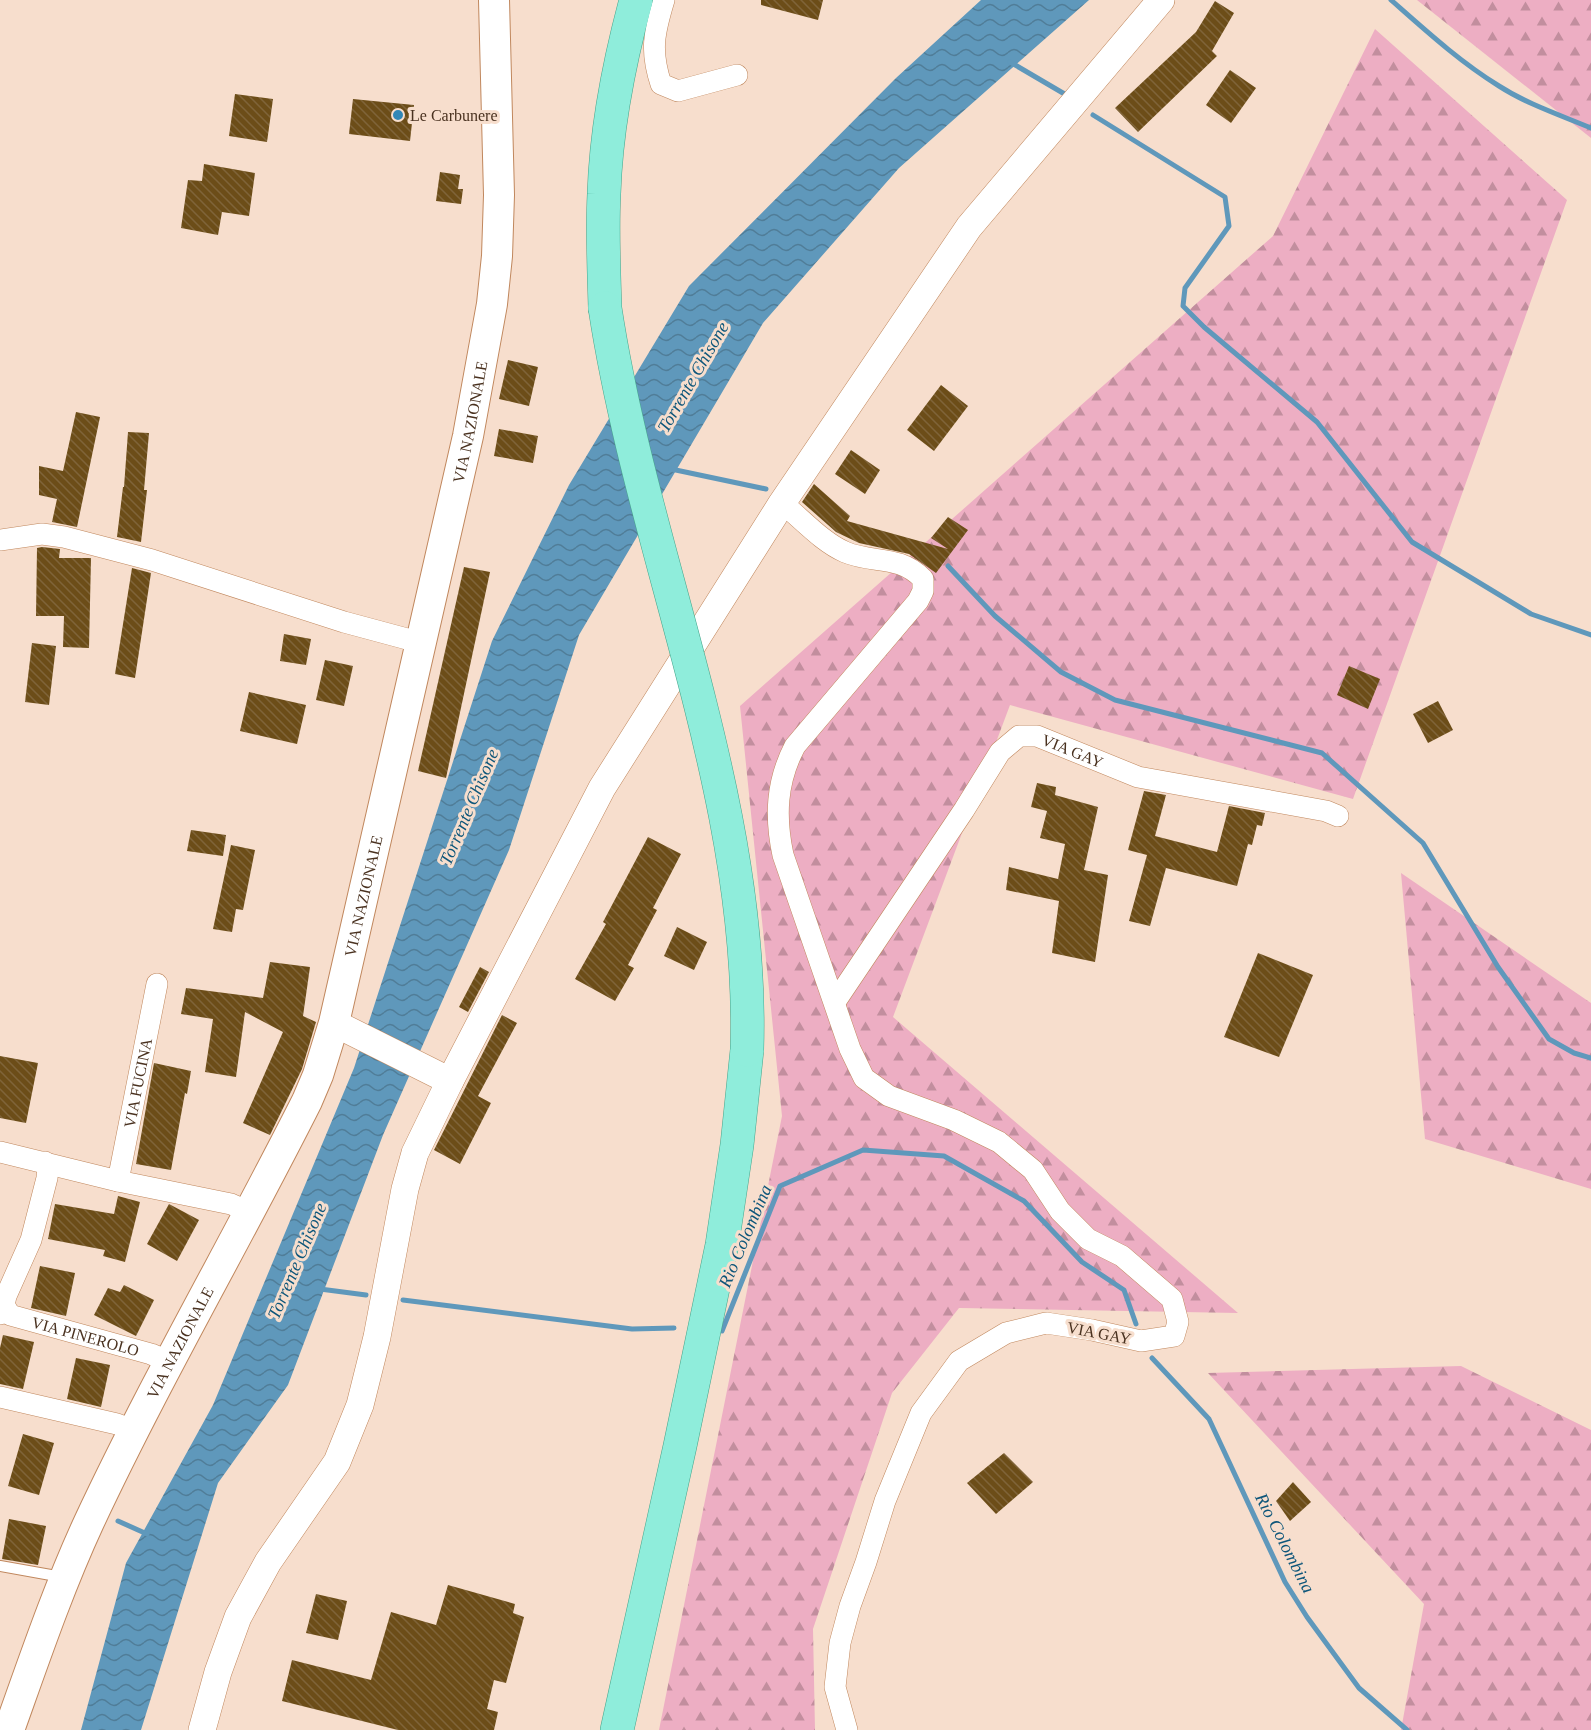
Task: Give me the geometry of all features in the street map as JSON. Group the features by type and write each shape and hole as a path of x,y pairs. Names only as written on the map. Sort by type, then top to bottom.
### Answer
{"main road":[{"name":"VIA NAZIONALE","path":"9,1730 65,1578 88,1523 134,1430 307,1101 318,1075 334,1023 468,436 492,304 497,256 499,195 494,0"},
{"path":"603,248 592,210 590,172 600,97 621,0"},
{"path":"617,1730 722,1245 737,1145 747,1050 748,1002 739,898 723,797 634,452 605,308 604,192 612,112 636,0"}],"street":[{"path":"664,0 654,30 654,62 661,84 678,92 737,75"},
{"path":"202,1730 218,1672 238,1617 268,1562 337,1462 360,1405 377,1337 405,1189 415,1153 602,788 782,503 969,227 1161,0"},
{"name":"VIA GAY","path":"782,503 837,548 849,554 904,564 916,571 923,579 923,591 918,601 795,746 787,761 777,803 778,832 783,855 850,1048 864,1078 890,1096 954,1120 999,1142 1033,1170 1060,1211 1088,1239 1122,1256 1172,1299 1178,1322 1174,1336 1141,1341 1046,1323 1006,1333 959,1361 921,1413 885,1501 850,1606 840,1643 835,1687 847,1730"},
{"path":"0,540 42,534 64,537 152,560 344,622 422,643"},
{"name":"VIA GAY","path":"835,1002 964,810 1000,752 1019,736 1036,736 1138,777 1318,809 1338,816"},
{"name":"VIA FUCINA","path":"118,1181 157,984"},
{"path":"334,1023 450,1081"},
{"path":"0,1152 118,1181 231,1204 249,1212"},
{"name":"VIA PINEROLO","path":"45,1162 48,1170 47,1178 32,1240 6,1296 2,1310 10,1315 151,1354 170,1362"},
{"path":"0,1397 134,1430"}],"lane":[{"path":"0,1566 65,1578"}],"green space":[{"path":"1417,0 1591,0 1591,138"},
{"path":"1375,29 1567,200 1353,799 1010,705 893,1017 1238,1313 959,1308 892,1393 813,1629 815,1730 659,1730 782,1116 740,706 1273,236"},
{"path":"1401,873 1591,1003 1591,1189 1425,1139"},
{"path":"1461,1366 1591,1430 1591,1730 1401,1730 1424,1604 1208,1373"}],"water":[{"name":"Torrente Chisone","path":"981,0 1089,0 899,168 763,323 579,635 509,850 383,1135 288,1385 218,1483 141,1730 81,1730 126,1563 213,1405 354,1068 492,641 569,485 689,286 896,78"}],"building":[{"path":"761,0 823,0 818,20 761,5"},
{"path":"1215,1 1234,13 1212,51 1217,56 1138,132 1115,108 1196,32"},
{"path":"1230,70 1256,88 1231,123 1206,105"},
{"path":"235,94 273,99 267,142 229,136"},
{"path":"353,99 414,105 410,141 349,134"},
{"path":"204,164 255,173 249,216 222,212 218,235 181,228 188,180 202,181"},
{"path":"440,172 460,175 458,189 463,189 461,204 436,201"},
{"path":"508,360 538,367 529,406 499,399"},
{"path":"941,385 968,406 934,451 907,430"},
{"path":"76,412 100,417 77,527 52,522 57,499 39,495 39,466 63,471"},
{"path":"499,429 538,436 533,463 494,456"},
{"path":"128,432 149,433 144,490 147,490 141,542 117,537"},
{"path":"851,450 880,470 865,494 835,474"},
{"path":"814,484 850,516 847,521 948,549 931,538 948,517 968,530 936,573 909,554 859,543 836,532 802,502"},
{"path":"37,548 60,549 59,558 91,558 89,648 63,647 64,616 36,616"},
{"path":"464,567 490,572 446,778 418,771"},
{"path":"132,568 151,573 135,678 115,674"},
{"path":"284,634 311,639 306,665 280,661"},
{"path":"32,643 56,646 49,705 25,702"},
{"path":"325,660 353,666 344,706 316,700"},
{"path":"1349,666 1380,679 1368,709 1337,695"},
{"path":"249,692 306,705 297,744 240,731"},
{"path":"1438,701 1453,730 1428,743 1413,714"},
{"path":"1037,783 1056,787 1055,795 1098,807 1084,870 1108,875 1095,962 1052,953 1059,901 1006,890 1009,867 1058,879 1065,844 1040,838 1047,811 1031,807"},
{"path":"1144,791 1166,795 1155,836 1217,852 1229,806 1265,813 1262,826 1257,825 1252,845 1248,844 1237,886 1166,868 1150,926 1129,921 1147,855 1128,850"},
{"path":"191,830 226,835 223,856 187,851"},
{"path":"648,837 681,854 653,908 657,910 628,965 634,968 615,1001 575,979 606,924 603,922"},
{"path":"231,845 255,850 243,910 236,909 232,932 213,929"},
{"path":"677,927 707,942 694,970 664,956"},
{"path":"1258,953 1313,975 1279,1057 1224,1037"},
{"path":"270,962 310,967 303,1016 316,1022 302,1069 270,1135 243,1123 283,1032 245,1012 236,1077 205,1072 213,1019 181,1014 186,988 263,998"},
{"path":"480,967 489,972 468,1012 459,1007"},
{"path":"502,1015 517,1023 478,1096 491,1103 460,1164 434,1150"},
{"path":"0,1056 38,1063 26,1123 0,1118"},
{"path":"154,1063 191,1071 171,1170 136,1164"},
{"path":"118,1196 140,1202 125,1262 103,1256 105,1250 48,1239 55,1204 114,1214"},
{"path":"169,1204 199,1220 177,1261 147,1244"},
{"path":"40,1266 75,1273 66,1316 31,1308"},
{"path":"124,1285 154,1300 136,1336 94,1315 108,1288 120,1292"},
{"path":"3,1335 34,1342 23,1389 0,1384 0,1348"},
{"path":"76,1358 110,1365 101,1407 67,1399"},
{"path":"23,1434 54,1443 39,1495 8,1486"},
{"path":"1004,1453 1033,1482 996,1514 967,1483"},
{"path":"1293,1482 1311,1502 1290,1521 1276,1501"},
{"path":"9,1519 46,1526 38,1565 2,1559"},
{"path":"448,1585 515,1604 513,1613 524,1617 506,1683 494,1680 487,1709 498,1712 494,1730 398,1730 282,1701 292,1660 371,1680 391,1612 436,1625"},
{"path":"316,1594 347,1601 338,1640 306,1633"}],"waterway":[{"path":"1391,0 1457,56 1499,86 1532,104 1591,128"},
{"path":"1010,62 1068,96"},
{"path":"1093,115 1225,197 1229,226 1185,288 1183,306 1204,327 1317,422 1412,542 1531,614 1591,635"},
{"path":"671,469 766,489"},
{"path":"948,566 995,616 1061,672 1115,700 1322,753 1423,843 1498,967 1549,1039 1574,1053 1591,1058"},
{"name":"Rio Colombina","path":"722,1331 780,1186 863,1150 944,1156 1024,1201 1082,1262 1124,1290 1136,1324"},
{"name":"Rio Colombina","path":"320,1289 366,1295"},
{"name":"Rio Colombina","path":"403,1300 632,1329 674,1328"},
{"name":"Rio Colombina","path":"1152,1358 1209,1419 1285,1582 1307,1617 1359,1688 1407,1730"},
{"path":"118,1521 147,1534"}],"place":[{"name":"Le Carbunere","path":"398,115"}]}
